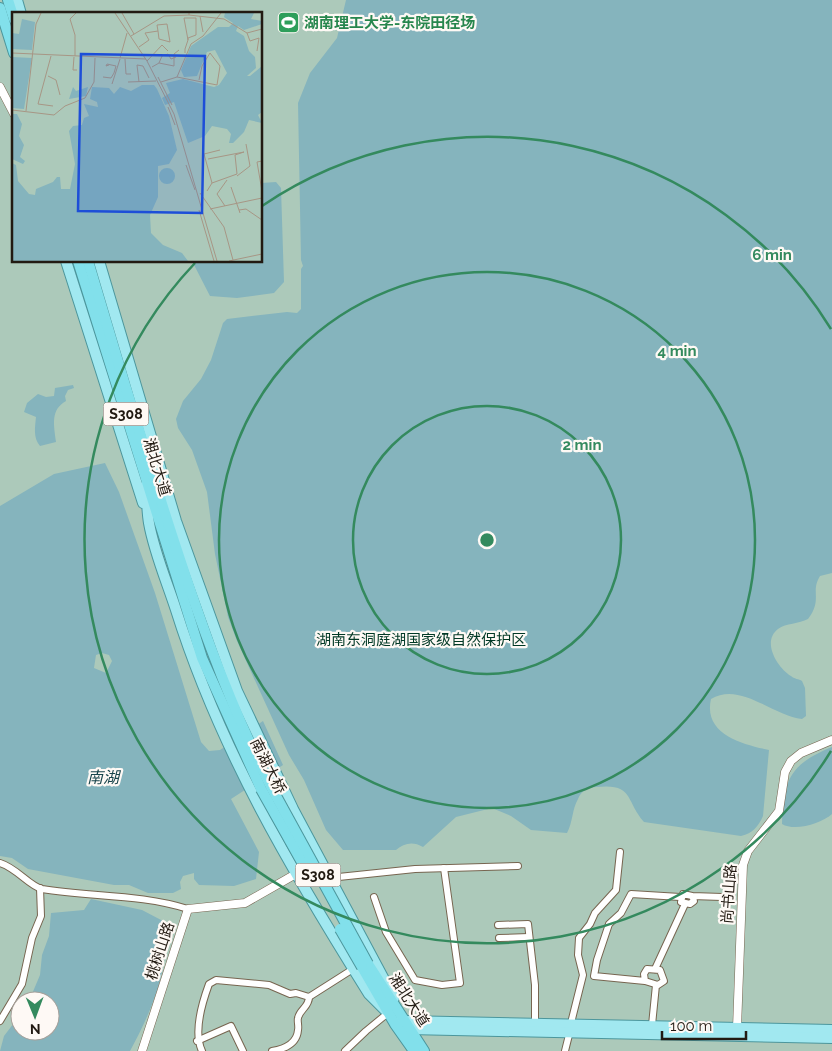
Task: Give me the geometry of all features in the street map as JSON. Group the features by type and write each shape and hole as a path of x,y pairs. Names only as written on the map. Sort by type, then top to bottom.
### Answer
{"highway":[{"path":"8,0 12,13"},
{"path":"0,8 12,47"},
{"name":"湘北大道","path":"78,262 145,477 165,514"},
{"name":"湘北大道","path":"88,262 161,485 165,514 177,567"},
{"name":"南湖大桥","path":"177,567 202,658 241,747 261,789 361,967"},
{"name":"湘北大道","path":"361,967 388,1014 424,1051"},
{"name":"湘北大道","path":"361,967 402,1027 414,1051"}],"main road":[{"path":"66,262 149,524 177,567 293,809 384,978 402,1027"},
{"path":"99,262 165,500 165,514"},
{"path":"134,475 147,498 165,514"},
{"path":"145,477 149,524"},
{"path":"177,567 186,642 226,742 266,822 306,892 361,967"},
{"path":"306,892 308,881 313,876 321,875 329,878"},
{"path":"402,1027 535,1023 571,1027 832,1038"},
{"path":"402,1027 652,1026 832,1030"}],"street":[{"path":"0,87 12,110"},
{"name":"尚书山路","path":"737,1028 743,865 748,851 780,812 785,772 791,761 800,753 832,740"},
{"path":"565,1051 583,975 578,956 578,938 590,924 595,913 616,890 620,852"},
{"name":"桃树山路","path":"142,1051 188,909 246,903 320,861"},
{"path":"0,863 10,866 40,888 165,902 188,909"},
{"path":"329,878 444,868 518,866"},
{"path":"374,897 386,932 415,980 442,985 460,983 444,868"},
{"path":"0,1021 22,984 32,938 41,916 40,888"},
{"path":"645,981 644,974 647,969 655,969 660,970 664,981 656,985 645,981 594,976 596,960 609,924 621,913 631,894 680,897 683,894 722,897"},
{"path":"655,969 685,904 694,901 692,896"},
{"path":"680,897 681,902 685,904"},
{"path":"498,925 528,924 534,985 535,1023"},
{"path":"499,938 529,936"},
{"path":"202,1051 197,1041 206,994 209,984 216,980 269,985 290,994 296,993 309,997 361,967"},
{"path":"652,1026 656,985"},
{"path":"272,1051 288,1047 293,1042 298,1032 298,1018 308,1003 309,997"},
{"path":"345,1051 388,1014"},
{"path":"197,1041 231,1026 243,1051"}],"green space":[{"name":"湖南东洞庭湖国家级自然保护区","path":"0,0 832,0 832,1051 0,1051"}],"water":[{"path":"346,0 832,0 832,573 820,576 816,587 815,606 808,619 781,627 773,634 771,641 773,654 781,667 792,677 802,681 805,688 806,716 802,719 791,717 756,701 733,694 711,699 710,711 713,721 719,729 737,740 769,750 763,816 757,826 749,833 741,836 644,822 623,791 608,786 590,788 581,794 573,811 567,833 531,830 511,816 492,808 456,817 423,847 412,843 405,844 396,850 343,850 326,830 304,780 289,755 228,617 215,554 207,492 192,450 178,428 176,419 183,401 201,379 211,360 223,323 227,319 287,312 297,313 301,309 301,269 303,266 301,260 298,103 310,73 337,38"},
{"path":"276,182 281,188 284,282 274,293 237,298 210,296 193,262 262,262 262,183"},
{"path":"73,385 74,388 68,390 65,396 66,401 55,413 56,442 40,446 35,436 36,417 24,412 27,403 38,394 46,397 54,396 55,388"},
{"name":"南湖","path":"105,463 119,492 155,593 201,742 209,751 220,750 263,721 283,765 231,799 259,852 256,879 234,886 199,885 194,879 194,873 183,876 180,882 181,889 173,893 148,893 129,885 114,885 28,869 12,858 0,856 0,506 54,474","holes":["102,653 109,655 112,661 106,673 94,668 96,655"]},
{"path":"832,747 832,814 822,820 801,827 782,824 784,796 792,775 807,760"},
{"path":"91,899 142,910 163,921 165,954 158,988 145,1021 130,1051 0,1051 4,1036 10,1028 10,1041 60,1041 60,991 33,991 40,975 42,955 49,936 51,913 84,910"}],"place":[{"name":"湖南理工大学-东院田径场","path":"288,23"}]}
